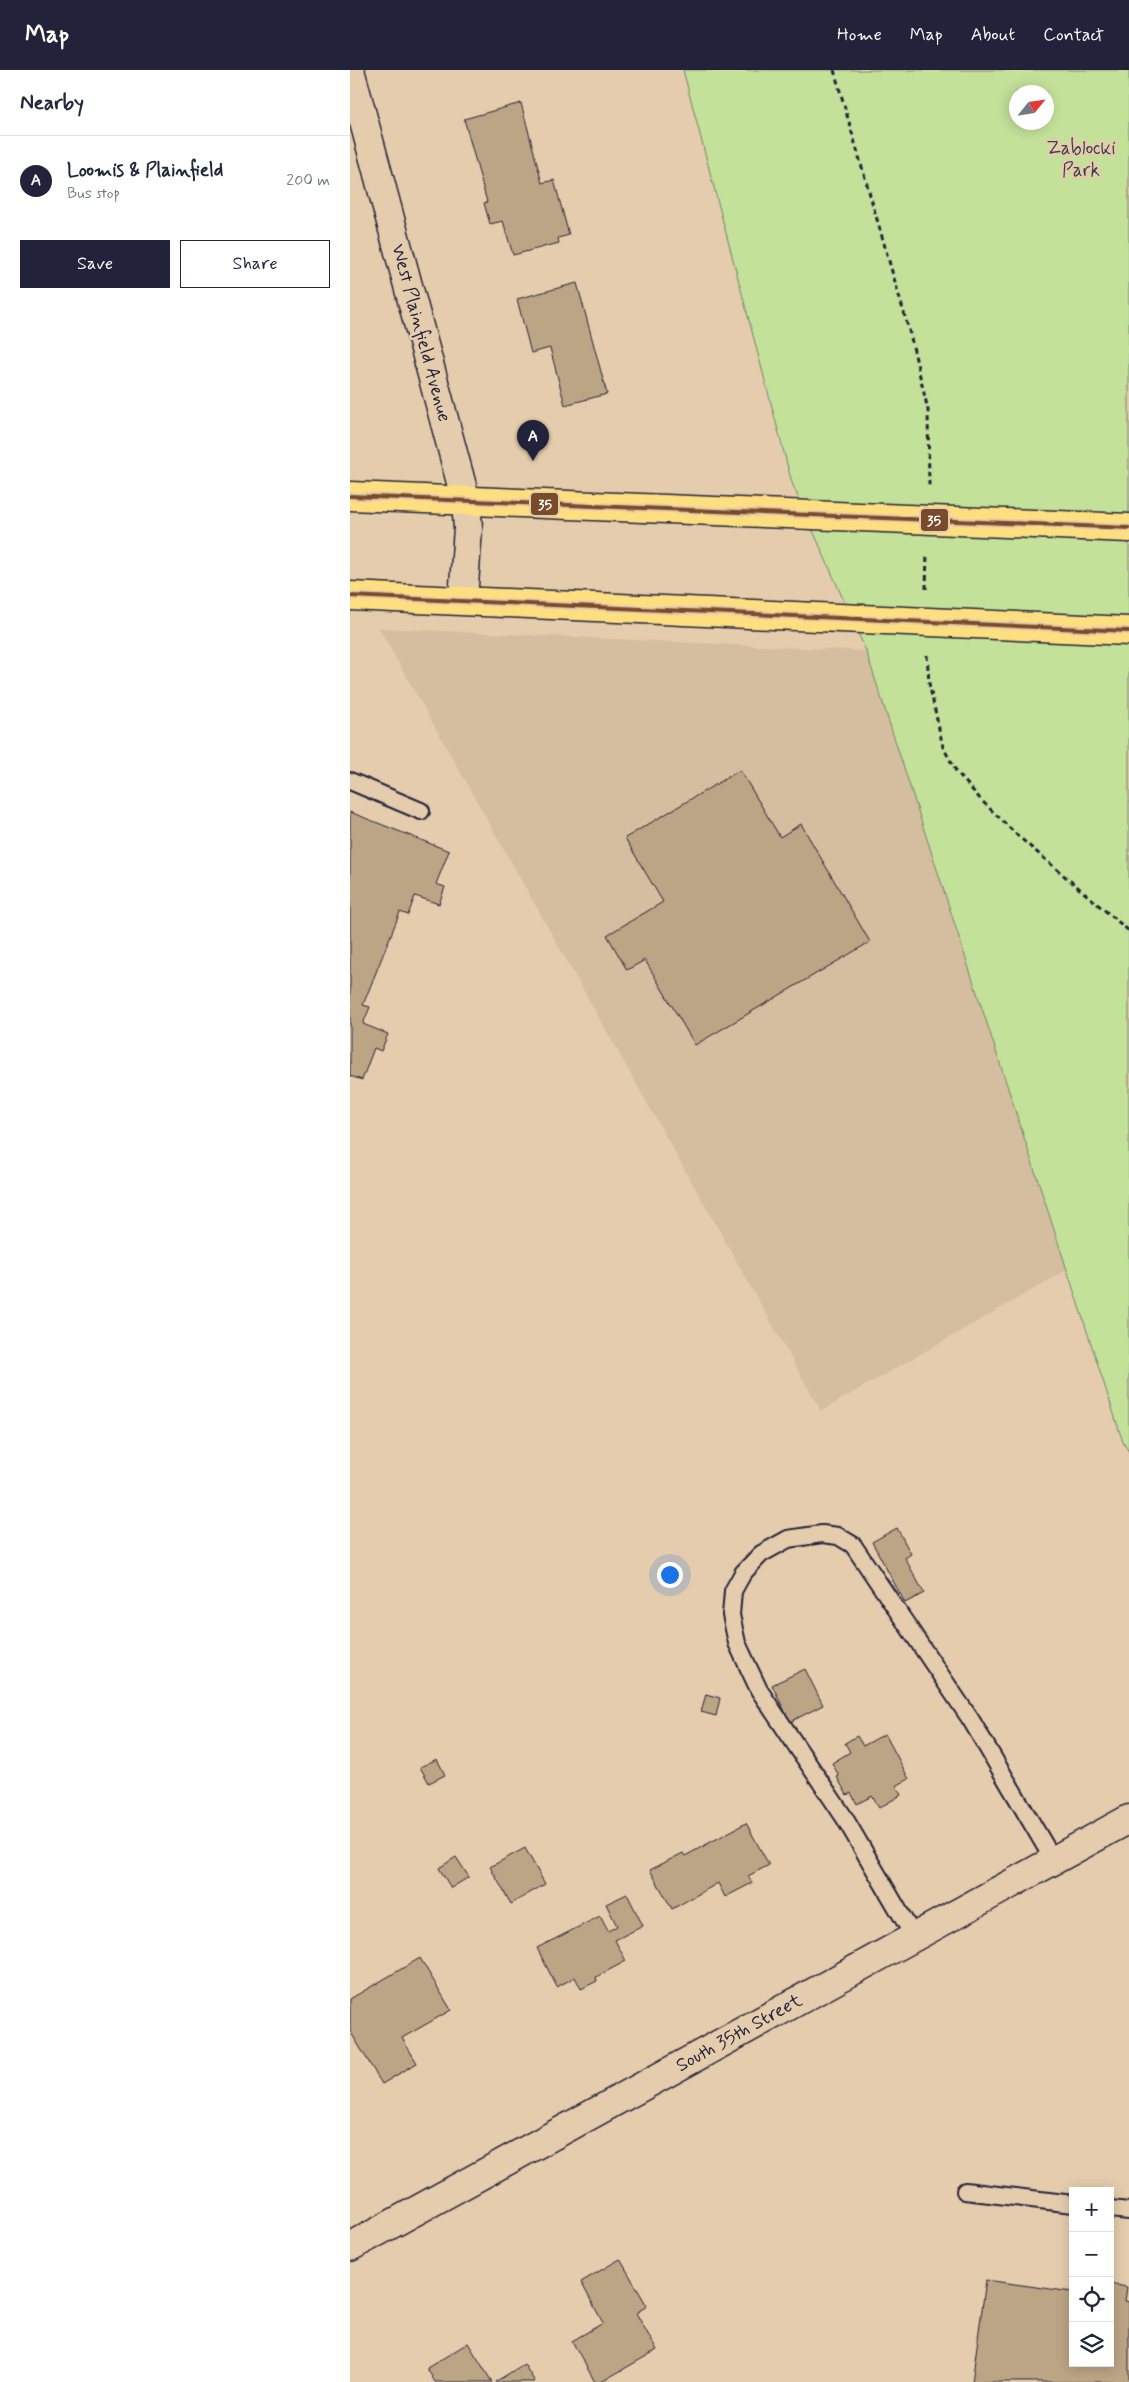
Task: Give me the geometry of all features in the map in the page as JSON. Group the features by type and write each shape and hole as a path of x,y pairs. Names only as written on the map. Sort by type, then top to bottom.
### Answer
{"main road":[{"path":"350,496 1129,528"},
{"path":"350,596 1129,631"}],"street":[{"name":"West Plainfield Avenue","path":"350,70 466,501 468,528 463,600"},
{"name":"South 35th Street","path":"350,2247 1129,1819"}],"lane":[{"path":"350,781 422,811"},
{"path":"914,1937 839,1809 759,1690 737,1644 731,1615 732,1591 743,1573 761,1554 788,1539 822,1534 838,1536 853,1545 971,1720 1054,1860"},
{"path":"965,2191 1069,2204"},
{"path":"1114,2209 1129,2211"}],"shaded area":[{"path":"379,628 866,651 1067,1270 821,1411"}],"green space":[{"name":"Zablocki Park","path":"683,70 1129,70 1129,1452 1123,1442 866,651 792,483"}],"building":[{"path":"521,103 542,183 554,180 569,235 558,238 559,243 513,255 503,221 490,224 484,203 487,202 464,119"},
{"path":"577,283 607,394 565,405 550,348 531,353 517,299"},
{"path":"740,770 780,837 801,824 870,942 695,1045 645,960 627,970 607,935 663,902 625,838"},
{"path":"350,812 449,851 436,884 445,887 439,904 415,896 408,915 400,912 363,1005 370,1007 363,1024 388,1034 381,1051 374,1048 362,1080 350,1076"},
{"path":"897,1528 911,1554 905,1558 924,1593 905,1603 872,1542"},
{"path":"805,1669 823,1705 790,1722 772,1685"},
{"path":"706,1694 720,1698 716,1716 701,1712"},
{"path":"885,1734 909,1779 896,1786 901,1795 879,1808 872,1796 857,1804 851,1793 847,1795 832,1763 850,1752 845,1743 857,1736 863,1746"},
{"path":"437,1759 445,1775 429,1783 420,1767"},
{"path":"746,1823 769,1865 748,1876 752,1883 725,1897 718,1883 672,1909 650,1870 683,1853 685,1856"},
{"path":"525,1848 545,1884 511,1904 490,1867"},
{"path":"456,1857 469,1877 451,1888 439,1868"},
{"path":"627,1894 643,1926 615,1940 626,1961 596,1977 597,1981 581,1989 575,1977 557,1987 537,1948 600,1916 608,1931 617,1926 606,1904"},
{"path":"420,1958 451,2010 402,2038 417,2063 382,2084 350,2031 350,1999"},
{"path":"620,2259 647,2306 636,2313 657,2350 601,2382 595,2382 572,2341 603,2323 581,2282"},
{"path":"986,2280 1069,2292 1069,2367 1114,2367 1114,2285 1127,2287 1125,2301 1129,2302 1129,2382 972,2382"},
{"path":"468,2343 492,2382 435,2382 427,2368"},
{"path":"524,2364 535,2382 495,2382"}],"transit line":[{"name":"35","path":"350,496 1129,528"},
{"name":"35","path":"350,596 1129,631"}],"place":[{"name":"Loomis & Plainfield","path":"533,461"}]}
